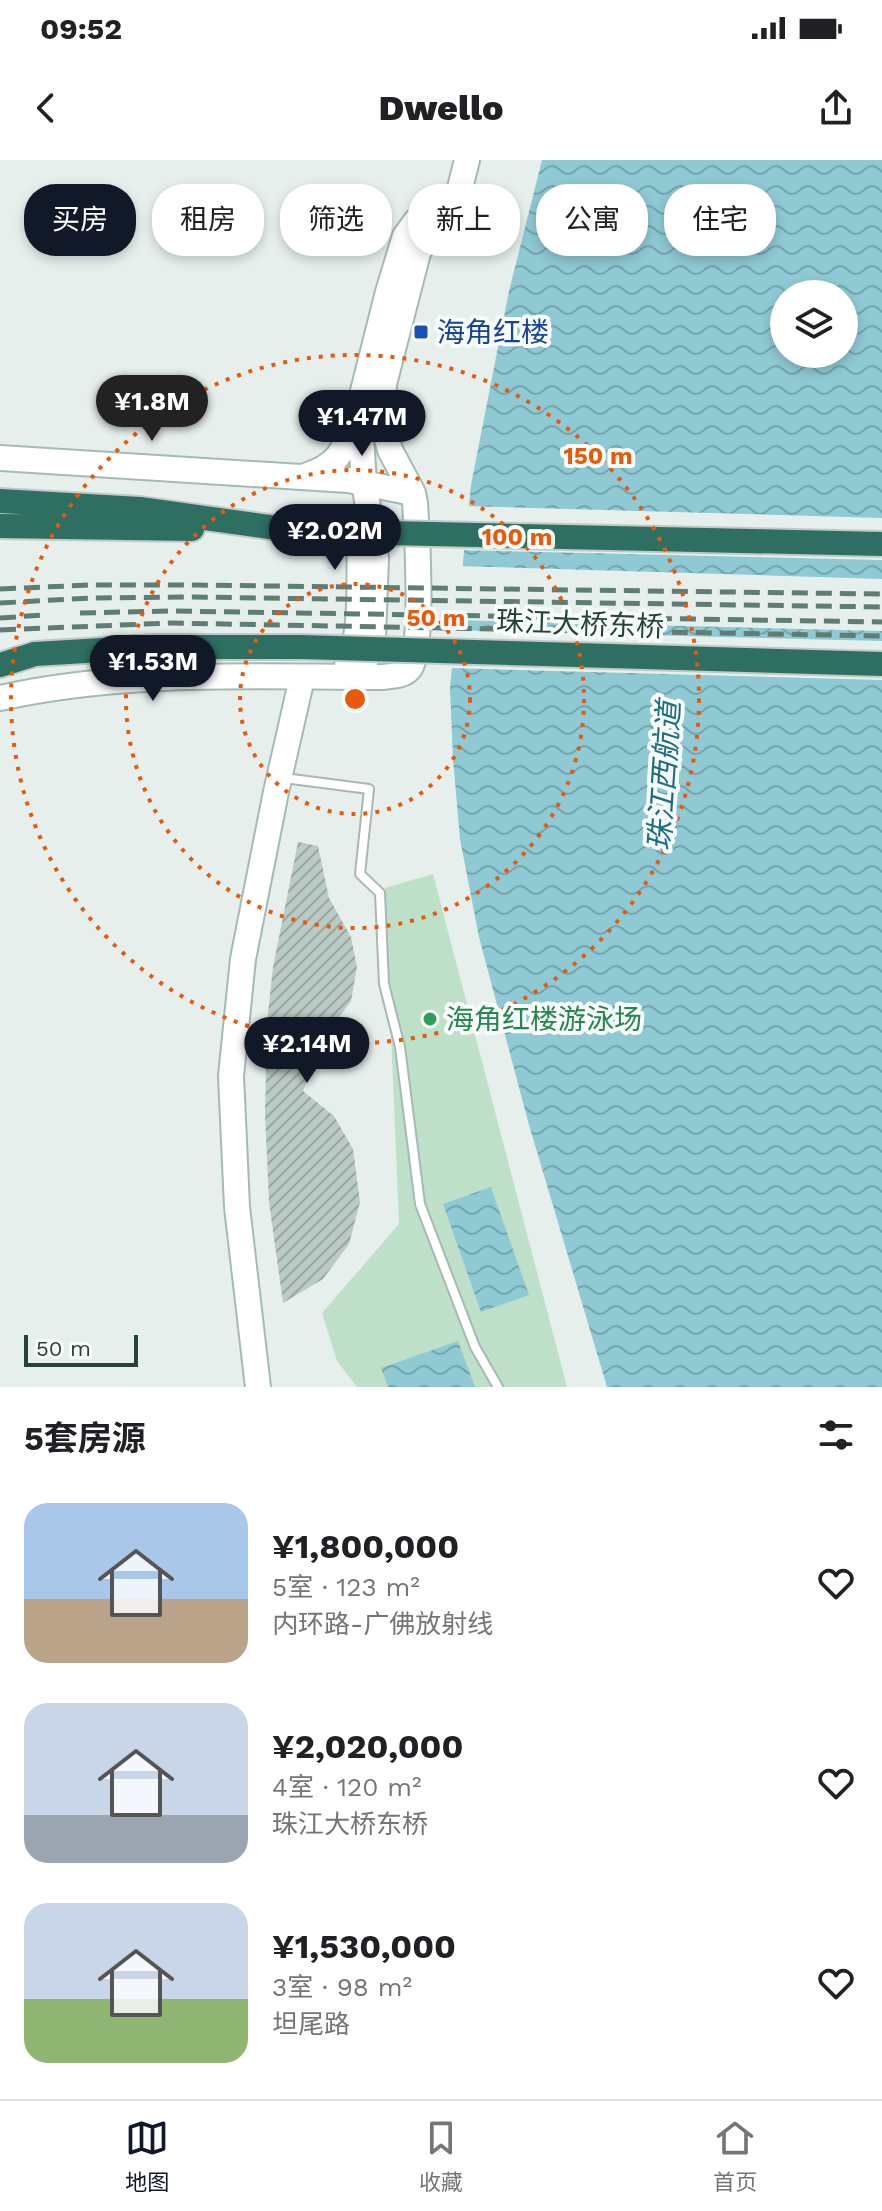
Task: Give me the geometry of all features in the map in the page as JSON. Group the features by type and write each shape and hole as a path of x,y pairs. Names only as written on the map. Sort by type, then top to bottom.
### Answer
{"highway":[{"path":"0,501 140,509 298,531"},
{"path":"0,526 882,544"},
{"name":"珠江大桥东桥","path":"0,662 35,654 153,647 288,646 882,664"}],"street":[{"path":"302,477 329,467 344,449 359,407 385,300 405,236 465,169"},
{"path":"0,698 51,688 137,679 394,676 409,670 416,652 417,526 413,493 390,450 382,421 384,384 418,253 429,232 457,200 465,169"},
{"path":"344,677 355,635 364,482 359,407"},
{"path":"0,458 364,482 413,493"},
{"path":"258,1387 237,1207 231,1076 243,959 302,678"}],"lane":[{"path":"279,777 369,789 360,874 380,893 384,984 400,1047 420,1204 475,1347 498,1387"}],"green space":[{"name":"海角红楼游泳场","path":"433,874 567,1387 357,1387 337,1361 322,1313 399,1224 385,888"}],"water":[{"name":"珠江西航道","path":"542,160 882,160 882,1387 607,1387 529,1125 479,937 460,839 450,687 471,485 509,291"},
{"path":"491,1187 529,1295 481,1312 443,1204"},
{"path":"458,1341 475,1387 388,1387 381,1368"}],"pier":[{"path":"465,506 882,518 882,560 460,550"},
{"path":"459,566 882,579 882,631 453,620"},
{"path":"452,630 882,641 882,680 448,668"}],"building":[{"path":"298,842 318,846 329,898 351,937 357,967 351,1001 333,1026 301,1043 308,1059 309,1076 303,1091 334,1116 353,1149 360,1202 349,1244 323,1279 283,1303 269,1202 265,1114 267,1023 273,967"}],"railway":[{"path":"0,589 195,585 882,594"},
{"path":"0,603 193,597 882,607"},
{"path":"80,613 171,611 882,622"},
{"path":"0,618 44,615"},
{"path":"0,630 170,623 882,636"}],"place":[{"name":"海角红楼","path":"421,332"},
{"name":"海角红楼游泳场","path":"430,1019"}]}
